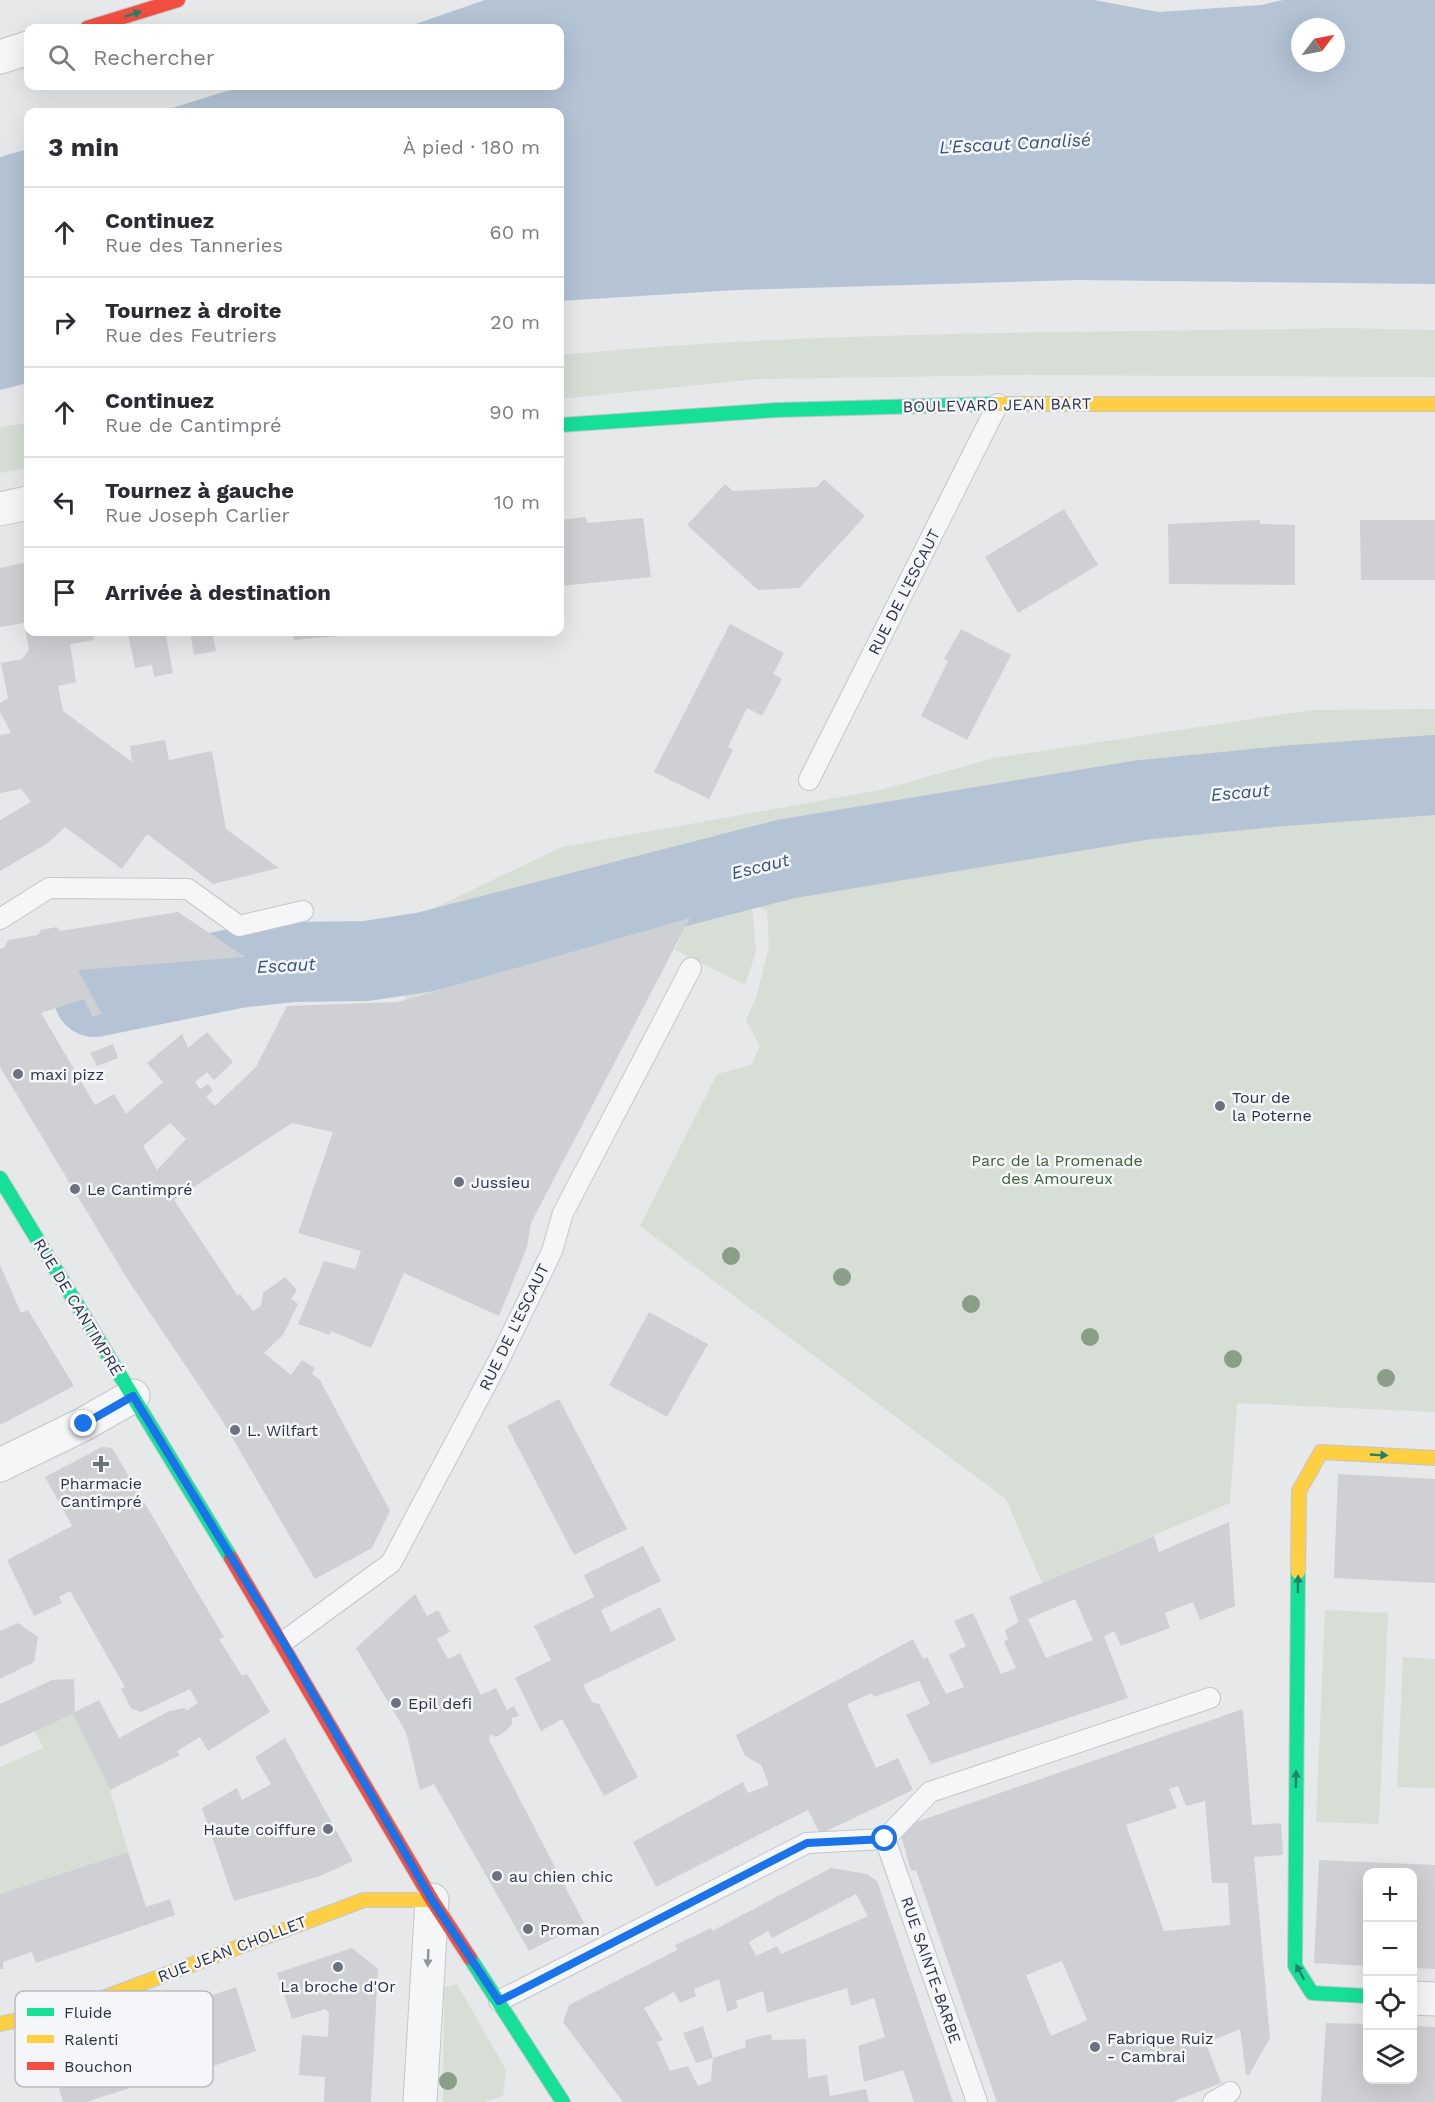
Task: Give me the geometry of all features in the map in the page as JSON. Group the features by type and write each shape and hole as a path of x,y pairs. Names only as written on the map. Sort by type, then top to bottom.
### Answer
{"street":[{"path":"100,24 178,0"},
{"path":"0,57 24,49"},
{"name":"BOULEVARD JEAN BART","path":"564,425 791,410 998,404 1435,404"},
{"path":"0,509 24,504"},
{"name":"RUE DE CANTIMPRÉ","path":"0,1178 283,1642 432,1900 563,2102"},
{"path":"0,1465 84,1424 133,1396"},
{"path":"1363,1996 1312,1993 1295,1966 1299,1491 1321,1452 1435,1458"},
{"name":"RUE JEAN CHOLLET","path":"122,1991 364,1900 432,1900"},
{"path":"420,2102 432,1900"},
{"path":"1417,1998 1435,1999"},
{"name":"RUE JEAN CHOLLET","path":"0,2024 15,2021"}],"lane":[{"name":"RUE DE L'ESCAUT","path":"809,780 998,404"},
{"path":"0,919 50,888 188,889 238,926 303,911"},
{"name":"RUE DE L'ESCAUT","path":"283,1642 391,1563 500,1358 552,1251 563,1213 691,968"},
{"path":"499,2001 807,1843 885,1839 930,1792 1210,1698"},
{"name":"RUE SAINTE-BARBE","path":"885,1839 977,2102"},
{"path":"1213,2102 1230,2092"}],"green space":[{"path":"1341,328 1435,330 1435,377 1025,375 757,379 564,399 564,355 755,341 1047,332"},
{"path":"24,424 24,469 0,473 0,427"},
{"name":"Parc de la Promenade des Amoureux","path":"1435,709 1435,1412 1237,1403 1230,1503 1042,1583 1006,1499 640,1226 717,1074 751,1065 760,1046 746,1020 756,998 769,947 767,910 752,906 756,952 745,985 675,950 689,919 405,999 388,930 562,847 880,790 994,758 1312,710"},
{"path":"1325,1610 1388,1613 1379,1824 1316,1822"},
{"path":"1403,1657 1435,1659 1435,1788 1397,1787"},
{"path":"73,1714 110,1790 128,1852 0,1894 0,1767 43,1748 35,1731"},
{"path":"457,1984 506,2070 503,2096 484,2102 443,2102 444,1987"}],"water":[{"name":"L'Escaut Canalisé","path":"485,0 1094,0 1158,12 1262,5 1283,0 1435,0 1435,284 1079,280 736,290 564,301 564,108 172,108 230,90 564,90 564,24 416,24"},
{"path":"24,150 24,384 0,390 0,157"}],"building":[{"path":"824,479 865,516 799,588 758,590 687,525 725,484 733,491 817,487"},
{"path":"1064,509 1098,565 1018,613 985,557"},
{"path":"585,517 588,523 643,518 651,577 564,586 564,520"},
{"path":"1260,520 1260,524 1295,525 1295,585 1169,584 1168,524"},
{"path":"1360,520 1435,520 1435,580 1361,580"},
{"path":"24,563 24,623 0,627 0,568"},
{"path":"730,624 784,653 773,674 782,679 762,716 747,708 728,747 733,750 709,799 654,772"},
{"path":"961,629 1011,655 967,740 921,716 948,661 944,659"},
{"path":"26,636 94,636 94,640 70,644 76,682 58,686 63,711 132,762 130,746 165,740 169,760 212,751 226,829 279,868 213,884 147,834 122,869 65,827 48,843 0,871 0,820 31,802 21,789 0,793 0,735 11,733 0,712 0,703 8,698 1,663 22,659 29,650"},
{"path":"129,636 166,636 173,673 154,677 152,665 135,668"},
{"path":"191,636 213,636 216,651 194,655"},
{"path":"294,636 340,636 294,640"},
{"path":"178,912 245,957 78,970 102,1014 93,1017 84,999 41,1013 95,1105 114,1094 126,1114 163,1082 147,1063 182,1034 188,1048 207,1032 233,1062 214,1080 207,1072 195,1082 200,1089 208,1084 213,1091 206,1097 215,1106 256,1067 287,1006 397,1002 690,918 531,1223 527,1247 499,1316 404,1273 371,1348 331,1331 330,1335 298,1324 324,1261 355,1269 361,1251 298,1233 333,1132 292,1123 174,1200 238,1296 240,1294 253,1311 261,1306 263,1293 285,1277 297,1290 291,1299 298,1304 283,1335 264,1353 291,1375 302,1360 315,1368 312,1374 320,1380 390,1511 372,1548 315,1579 220,1417 126,1277 0,1067 0,949 4,948 8,940 38,935 41,930 57,927 60,931","holes":["170,1123 186,1139 157,1170 143,1146"]},
{"path":"113,1044 118,1058 97,1066 90,1053"},
{"path":"0,1265 21,1313 28,1310 74,1386 0,1425"},
{"path":"649,1312 708,1344 667,1417 609,1385"},
{"path":"559,1399 627,1529 574,1555 507,1426"},
{"path":"102,1447 112,1448 224,1637 219,1639 242,1676 247,1674 270,1712 208,1751 200,1737 177,1751 180,1755 110,1790 73,1714 0,1747 0,1704 52,1680 74,1679 75,1712 99,1700 119,1738 169,1711 185,1708 186,1711 198,1703 190,1689 141,1712 131,1708 121,1689 125,1687 70,1591 59,1597 62,1603 34,1616 7,1560 72,1526 45,1477"},
{"path":"1338,1474 1435,1479 1435,1583 1334,1578"},
{"path":"1229,1522 1235,1606 1200,1620 1193,1602 1165,1613 1170,1628 1121,1646 1114,1631 1104,1636 1128,1698 931,1764 906,1715 930,1704 919,1681 874,1697 872,1693 847,1704 876,1768 898,1758 913,1790 820,1834 808,1810 656,1887 633,1842 743,1782 748,1793 769,1785 761,1765 745,1756 736,1735 913,1639 923,1659 927,1657 946,1694 964,1687 949,1655 966,1646 954,1621 973,1613 1001,1674 1016,1668 1004,1642 1008,1639 1005,1630 1019,1622 1009,1597 1154,1536 1159,1552","holes":["1075,1599 1093,1640 1046,1658 1028,1619"]},
{"path":"643,1546 661,1581 601,1610 611,1632 660,1607 676,1640 583,1685 592,1702 599,1704 638,1777 604,1796 562,1719 541,1731 515,1678 551,1660 534,1626 594,1597 584,1575"},
{"path":"415,1594 427,1616 438,1610 450,1632 437,1639 448,1659 460,1653 481,1695 496,1688 507,1710 514,1706 519,1716 512,1718 512,1724 506,1731 496,1737 490,1734 489,1740 584,1923 529,1951 434,1784 420,1790 406,1732 356,1648"},
{"path":"18,1623 38,1637 34,1662 0,1679 0,1631"},
{"path":"1243,1709 1252,1825 1281,1823 1283,1855 1254,1857 1270,2038 1249,2075 1246,2075 1240,2029 1206,2043 1221,2083 1172,2102 997,2102 916,1870 911,1871 899,1828","holes":["1178,1786 1186,1806 1205,1801 1212,1883 1228,1883 1230,1925 1164,1931 1126,1825 1177,1808 1169,1789","1062,1961 1087,2020 1051,2036 1026,1975"]},
{"path":"285,1738 353,1861 320,1876 234,1901 202,1808 237,1788 242,1800 271,1784 255,1757"},
{"path":"128,1852 146,1907 170,1899 175,1915 36,1963 32,1952 3,1962 3,1969 0,1969 0,1894"},
{"path":"1319,1860 1435,1865 1435,1969 1417,1968 1417,1868 1363,1868 1363,1966 1314,1963"},
{"path":"831,1868 867,1874 877,1881 953,2102 914,2102 903,2070 864,2082 858,2046 885,2037 874,1998 851,2006 847,1988 767,2013 763,1991 736,2001 738,2008 727,2012 719,1979 694,1989 696,1996 680,2003 674,1992 644,2008 663,2040 657,2042 670,2071 688,2066 698,2086 711,2081 713,2058 746,2047 745,2040 771,2034 772,2040 806,2039 808,2078 827,2075 830,2096 866,2089 869,2102 623,2102 563,2022 569,2005 677,1950 675,1945 711,1928 712,1931","holes":["856,1894 868,1916 781,1954 777,1946 756,1956 749,1942 768,1931 772,1938"]},
{"path":"352,1948 378,1969 371,2102 324,2102 325,2077 299,2075 302,2035 328,2037 329,2013 325,2009 292,2019 277,1973"},
{"path":"236,1987 256,2051 213,2066 213,1995"},
{"path":"1326,2023 1363,2024 1363,2084 1417,2084 1417,2026 1435,2027 1435,2102 1321,2102"},
{"path":"703,2026 713,2058 696,2063 683,2033"},
{"path":"58,2087 133,2087 87,2102 63,2102"}],"waterway":[{"name":"Escaut","path":"94,997 238,968 293,962 366,961 425,952 786,859 1142,800 1283,786 1435,775"}],"traffic: fast":[{"path":"564,425 778,410 997,404"},
{"path":"0,1178 231,1558"},
{"path":"1298,1572 1295,1966 1312,1993 1363,1996"},
{"path":"470,1958 563,2102"}],"traffic: slow":[{"path":"997,404 1435,404"},
{"path":"1298,1572 1299,1491 1321,1452 1435,1458"},
{"path":"122,1991 364,1900 432,1900"},
{"path":"0,2024 15,2021"}],"traffic: jam":[{"path":"100,24 178,0"},
{"path":"231,1558 432,1900 470,1958"}],"place":[{"name":"maxi pizz","path":"18,1074"},
{"name":"Tour de la Poterne","path":"1220,1106"},
{"name":"Jussieu","path":"459,1182"},
{"name":"Le Cantimpré","path":"75,1189"},
{"name":"L. Wilfart","path":"235,1430"},
{"name":"Pharmacie Cantimpré","path":"101,1464"},
{"name":"Epil defi","path":"396,1703"},
{"name":"Haute coiffure","path":"328,1829"},
{"name":"au chien chic","path":"497,1876"},
{"name":"Proman","path":"528,1929"},
{"name":"La broche d'Or","path":"338,1967"},
{"name":"Fabrique Ruiz - Cambrai","path":"1095,2047"}],"route":[{"path":"84,1424 133,1396 283,1642 432,1900 499,2001 807,1843 885,1839"}]}
